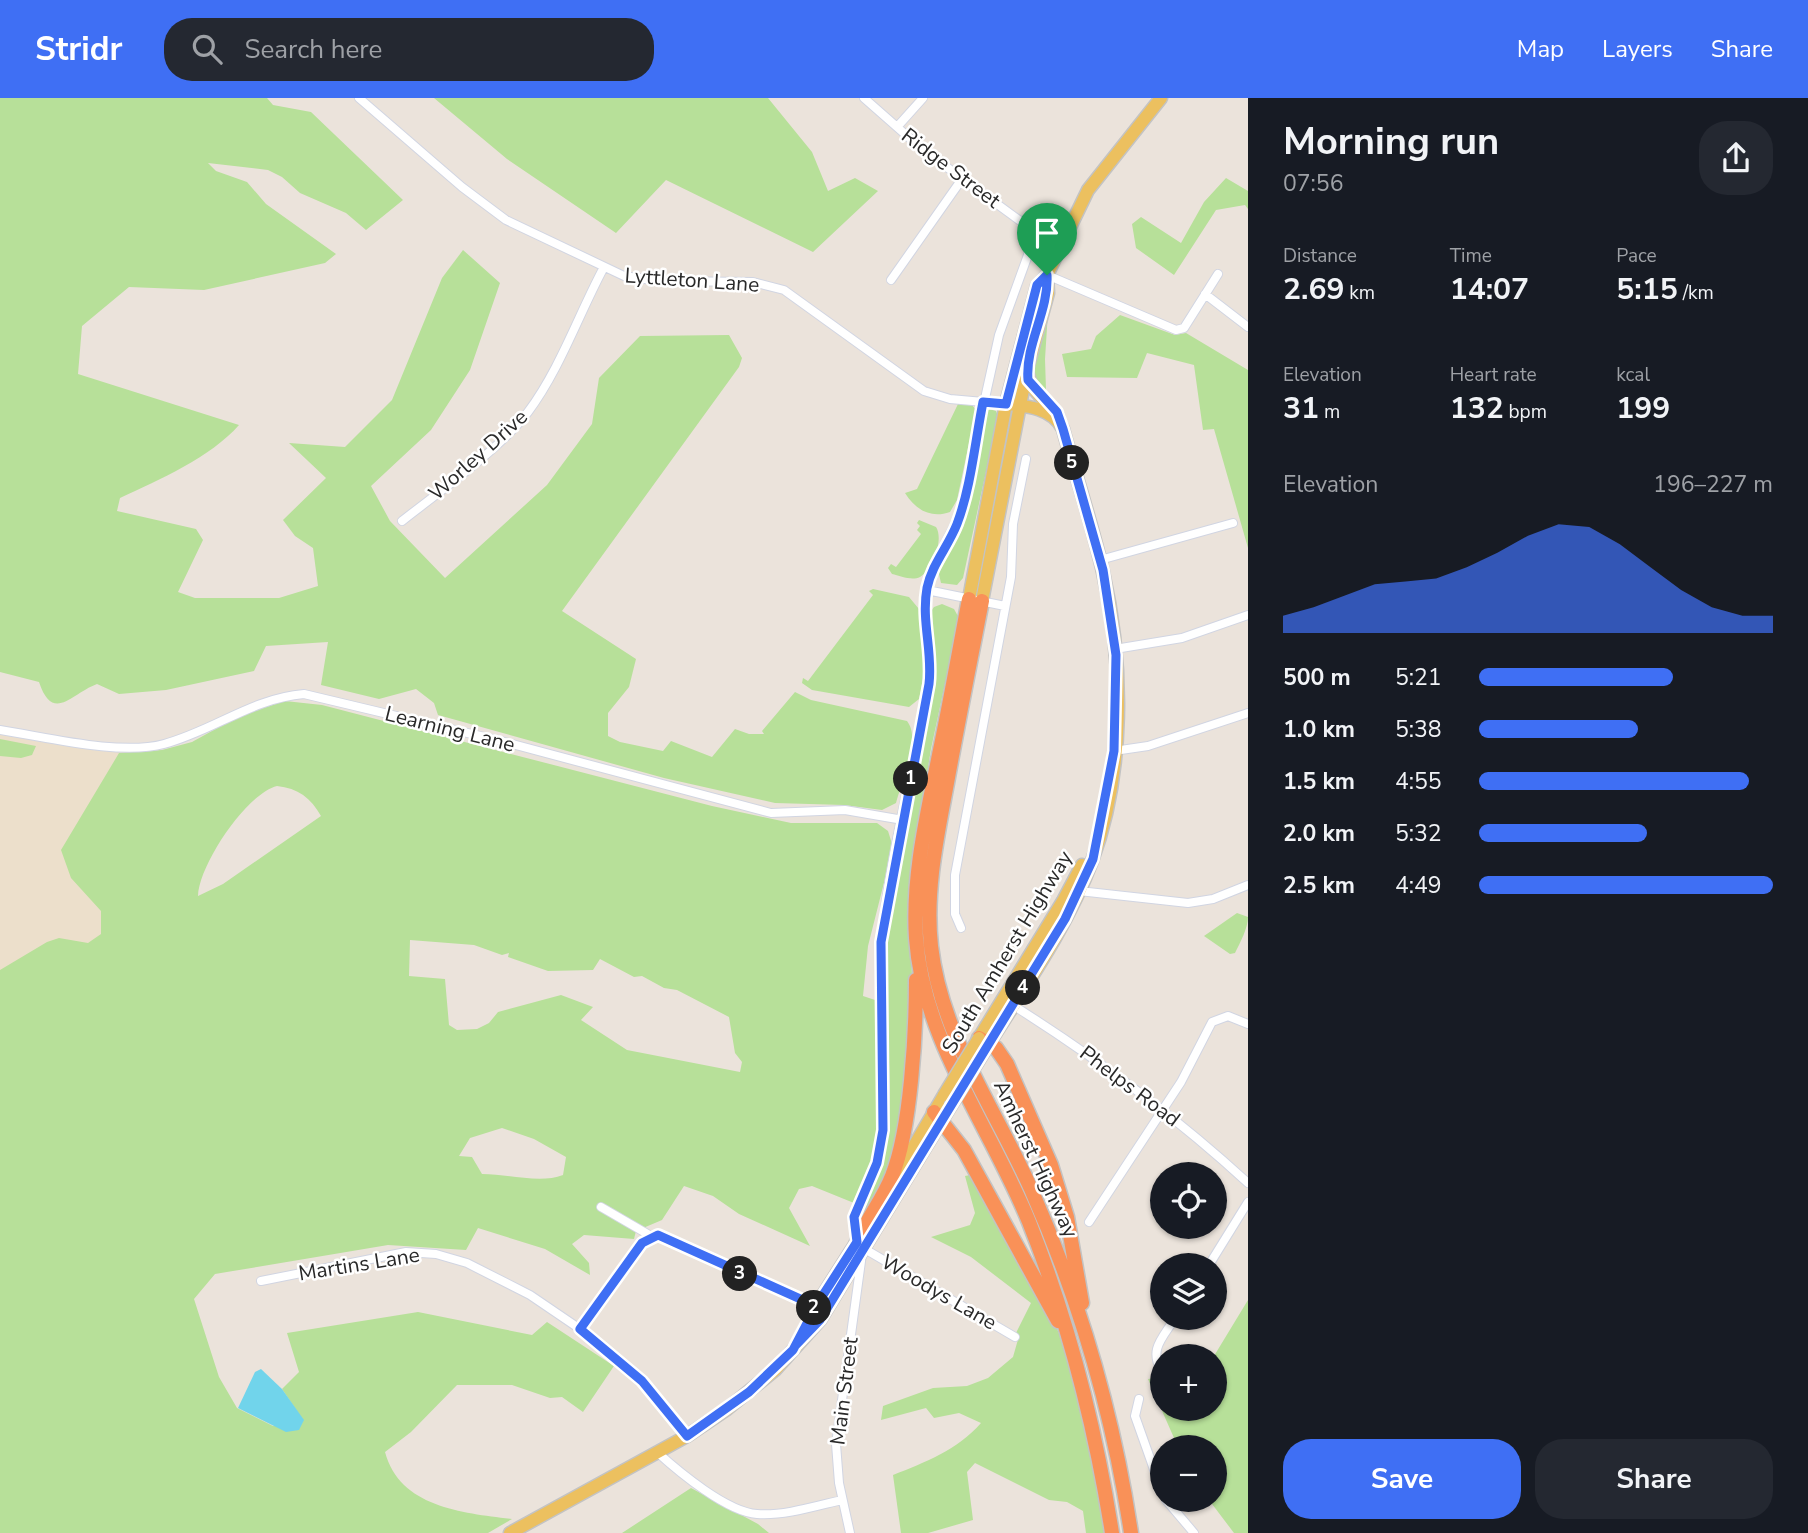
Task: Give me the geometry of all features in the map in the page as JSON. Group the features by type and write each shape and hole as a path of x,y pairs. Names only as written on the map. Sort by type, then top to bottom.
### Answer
{"highway":[{"name":"Amherst Highway","path":"976,600 919,862 916,936 931,1015 1028,1219 1066,1326 1100,1460 1112,1533"},
{"name":"Amherst Highway","path":"976,600 931,877 929,928 934,968 947,1017 1043,1216 1096,1359 1114,1435 1131,1533"},
{"path":"860,1245 900,1153 916,1013 916,936"},
{"path":"984,1044 1007,1064 1051,1164 1067,1217 1096,1359"},
{"path":"938,1116 964,1150 1059,1324 1081,1378"}],"main road":[{"path":"1047,275 1088,190 1161,98"},
{"name":"Amherst Highway","path":"976,600 1027,369 1048,293 1047,275"},
{"name":"Amherst Highway","path":"976,600 1006,404 1037,285 1047,275"},
{"name":"South Amherst Highway","path":"1008,1002 1079,891 1093,859 1114,751 1115,649 1100,560 1057,412 1028,380 1027,369"},
{"path":"1006,404 1044,411 1060,423"},
{"name":"South Amherst Highway","path":"510,1533 687,1436 749,1392 820,1320 860,1245 1008,1002 1100,830"},
{"name":"South Amherst Highway","path":"796,1345 816,1306 860,1245"}],"street":[{"name":"Lyttleton Lane","path":"359,98 489,210 603,269 632,278 753,282 784,290 924,391 950,399 1006,404"},
{"name":"Ridge Street","path":"864,98 897,127 1023,223 1030,236 1028,256 999,335 959,516 931,575 927,590 925,626 931,671 903,820"},
{"path":"897,127 923,98"},
{"path":"891,280 962,178"},
{"name":"Worley Drive","path":"402,521 456,478 526,415 551,376 603,269"},
{"path":"1047,275 1176,330 1184,328 1218,274"},
{"path":"1205,294 1248,327"},
{"path":"961,928 955,914 956,875 1011,577 1014,515 1026,459"},
{"path":"1100,560 1233,523"},
{"path":"927,590 1005,606"},
{"path":"1115,649 1153,645 1248,615"},
{"name":"Learning Lane","path":"0,730 112,747 147,747 188,736 272,699 304,694 484,737 771,813 845,810 903,820"},
{"path":"1114,751 1147,746 1248,713"},
{"name":"Main Street","path":"850,1533 837,1460 837,1425 860,1245 854,1217 877,1163 883,1130 881,952 903,820"},
{"path":"1079,891 1188,903 1213,900 1248,885"},
{"name":"Phelps Road","path":"1008,1002 1097,1059 1213,1149 1248,1183"},
{"path":"1089,1222 1181,1082 1209,1026 1217,1018 1226,1016 1248,1024"},
{"path":"1216,1253 1248,1202"},
{"path":"601,1207 651,1236 661,1236 816,1306"},
{"path":"580,1329 642,1243 651,1236"},
{"name":"Woodys Lane","path":"860,1245 1014,1337"},
{"name":"Martins Lane","path":"261,1281 391,1255 436,1254 502,1279 580,1329 642,1381 687,1436"},
{"path":"1139,1398 1135,1416 1150,1458"},
{"path":"657,1452 714,1495 748,1513 766,1514 842,1500"},
{"path":"1176,1512 1194,1533"}],"shaded area":[{"path":"0,733 132,752 108,930 0,1036"}],"green space":[{"path":"0,98 267,98 273,105 311,112 403,200 366,230 346,213 300,193 282,177 268,170 208,163 216,171 247,182 266,204 336,254 325,263 204,290 129,287 82,326 78,374 239,425 199,457 120,498 117,511 196,529 203,540 178,592 195,598 279,598 318,586 313,548 295,536 283,520 326,478 289,443 345,447 392,400 442,278 463,250 500,283 470,370 431,430 371,486 390,521 445,578 547,485 592,424 599,378 640,336 729,335 742,358 739,367 562,611 636,659 629,687 608,713 608,736 620,742 663,751 671,741 712,757 735,729 749,734 764,734 762,731 795,692 811,700 907,721 911,729 911,750 896,803 882,810 844,805 775,803 664,778 438,715 434,703 416,689 379,699 321,685 328,642 266,646 254,671 166,690 119,694 97,684 64,702 57,703 44,695 39,682 0,672"},
{"path":"434,98 768,98 812,152 828,191 855,178 878,191 813,252 666,180 616,233 507,159"},
{"path":"1226,178 1248,191 1248,209 1245,205 1216,210 1174,275 1136,248 1132,224 1141,217 1181,243 1204,202"},
{"path":"1048,312 1046,390 1042,391 1030,380"},
{"path":"1120,315 1175,335 1186,333 1248,370 1248,548 1214,429 1203,430 1194,365 1147,353 1137,378 1067,377 1062,354 1091,349 1096,336"},
{"path":"958,404 972,405 976,410 957,500 950,512 930,513 913,504 905,493 917,489"},
{"path":"989,409 996,411 998,416 963,578 957,585 941,583 938,570 965,518"},
{"path":"919,520 936,527 938,532 938,546 933,561 925,573 917,578 892,574 888,568 891,564 896,567 921,534 917,530 920,526 917,523"},
{"path":"873,589 909,597 919,609 925,669 919,699 909,707 812,690 802,683 803,678 808,681 873,595 869,591"},
{"path":"942,604 954,609 959,618 931,749 908,890 913,997 902,1121 891,1170 860,1220 860,1213 885,1143 884,948 935,674 929,614 934,607"},
{"path":"285,701 322,705 712,806 791,823 877,823 888,831 893,847 868,946 863,996 875,1000 879,1104 873,1153 866,1178 854,1203 812,1186 799,1189 789,1208 810,1246 739,1214 713,1196 684,1186 662,1220 636,1231 634,1239 584,1235 572,1244 589,1263 590,1275 545,1249 478,1228 466,1250 388,1245 215,1274 194,1299 219,1377 237,1408 273,1426 303,1420 282,1389 299,1372 287,1333 418,1312 532,1335 547,1322 614,1366 583,1412 562,1397 550,1398 512,1385 457,1385 411,1432 385,1452 393,1471 404,1485 419,1496 455,1510 512,1519 488,1533 0,1533 0,970 47,942 59,938 88,943 101,934 101,911 71,878 61,850 119,753 162,750 192,742 241,715","holes":["277,786 303,795 321,816 223,884 198,896 206,867 226,832 252,802","410,940 474,945 502,955 509,953 508,957 548,971 593,970 600,959 634,977 642,976 664,988 677,990 729,1017 735,1053 742,1062 740,1072 627,1050 581,1020 593,1007 561,995 498,1012 489,1023 477,1029 457,1030 449,1025 445,979 409,976","502,1128 534,1139 566,1157 563,1175 534,1179 482,1174 472,1157 459,1156 470,1138"]},
{"path":"0,739 36,746 32,755 21,758 0,756"},
{"path":"1237,913 1248,917 1248,921 1235,953 1230,954 1204,936"},
{"path":"970,1175 1056,1326 1070,1362 1095,1462 1104,1533 1086,1533 1083,1511 1067,1502 1049,1500 975,1463 967,1472 973,1520 928,1533 901,1533 893,1475 951,1448 981,1423 959,1413 934,1418 926,1408 881,1420 883,1406 933,1388 967,1386 988,1378 1013,1357 1019,1336 1016,1333 1031,1303 971,1257 931,1237 970,1225 975,1213 965,1176"},
{"path":"1248,1300 1248,1533 1234,1533 1218,1512 1227,1512 1227,1435 1173,1435 1167,1421 1227,1421 1227,1344 1221,1344"},
{"path":"691,1488 758,1524 769,1533 622,1533"}],"water":[{"path":"261,1369 282,1389 304,1420 299,1430 286,1432 238,1408 255,1372"}],"route":[{"path":"1047,275 1037,285 1006,404 983,402 959,516 937,559 927,590 925,626 931,671 881,942 883,1130 877,1163 854,1217 857,1242 816,1306 793,1350 749,1392 687,1436 642,1381 580,1329 642,1243 651,1236 658,1235 816,1306 796,1345 820,1320 1030,977 1078,895 1093,859 1111,781 1116,721 1116,655 1103,570 1063,429 1057,412 1028,380 1027,369 1031,351 1048,293 1047,275"}]}
